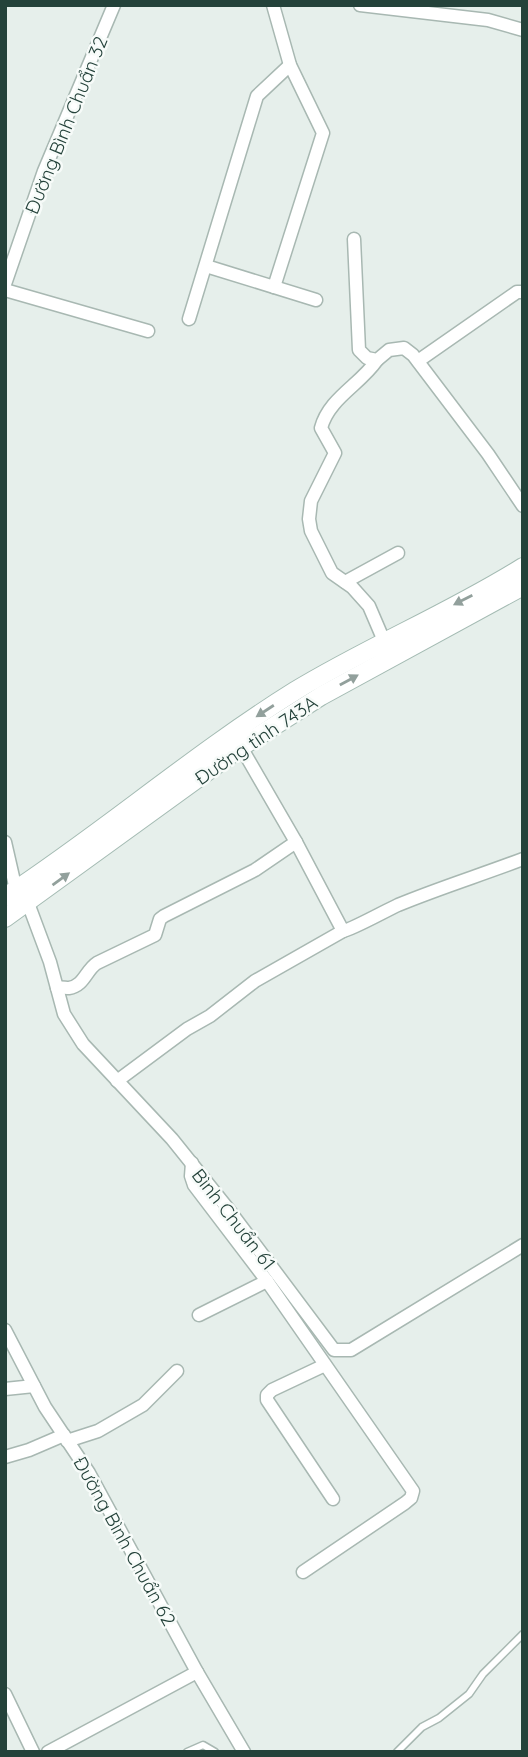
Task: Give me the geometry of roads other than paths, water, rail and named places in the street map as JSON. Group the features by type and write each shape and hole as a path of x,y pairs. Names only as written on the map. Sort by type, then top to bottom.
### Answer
{"main road":[{"name":"Đường tỉnh 743A","path":"5,918 17,897 231,732 295,691 523,567"},
{"name":"Đường tỉnh 743A","path":"17,897 321,696 522,590"}],"street":[{"name":"Đường Bình Chuẩn 32","path":"5,284 44,172 114,5"},
{"path":"273,5 290,65 323,133 274,287"},
{"path":"360,5 488,20 523,30"},
{"path":"189,319 257,96 290,65"},
{"path":"354,239 359,350 367,358 377,360"},
{"path":"206,266 316,300"},
{"path":"5,290 148,331"},
{"path":"418,361 517,292 523,292"},
{"path":"384,641 369,606 352,587 332,573 311,531 311,501 335,453 321,428 323,419 377,360 389,350 404,348 418,361 488,454 523,506"},
{"path":"345,582 398,553"},
{"path":"241,747 343,931"},
{"path":"5,842 17,897"},
{"path":"57,988 70,988 83,981 91,967 97,963 155,935 160,919 164,916 255,870 296,842"},
{"path":"117,1081 255,981 343,931 401,904 523,859"},
{"name":"Bình Chuẩn 61","path":"17,897 57,988 64,1014 77,1034 192,1163 334,1350 351,1350 523,1245"},
{"path":"192,1163 191,1176 194,1185 267,1281 413,1491 411,1498 405,1503 303,1572"},
{"path":"199,1315 267,1281"},
{"name":"Đường Bình Chuẩn 62","path":"5,1330 34,1386 89,1473 130,1546 240,1751"},
{"path":"325,1366 272,1390 267,1395 267,1400 333,1499"},
{"path":"5,1457 98,1431 143,1405 177,1371"},
{"path":"5,1389 34,1386"},
{"path":"48,1752 197,1672"},
{"path":"5,1694 33,1752"}],"lane":[{"path":"397,1752 422,1727 439,1718 469,1694 483,1674 523,1634"},
{"path":"187,1752 203,1745 215,1752"}]}
